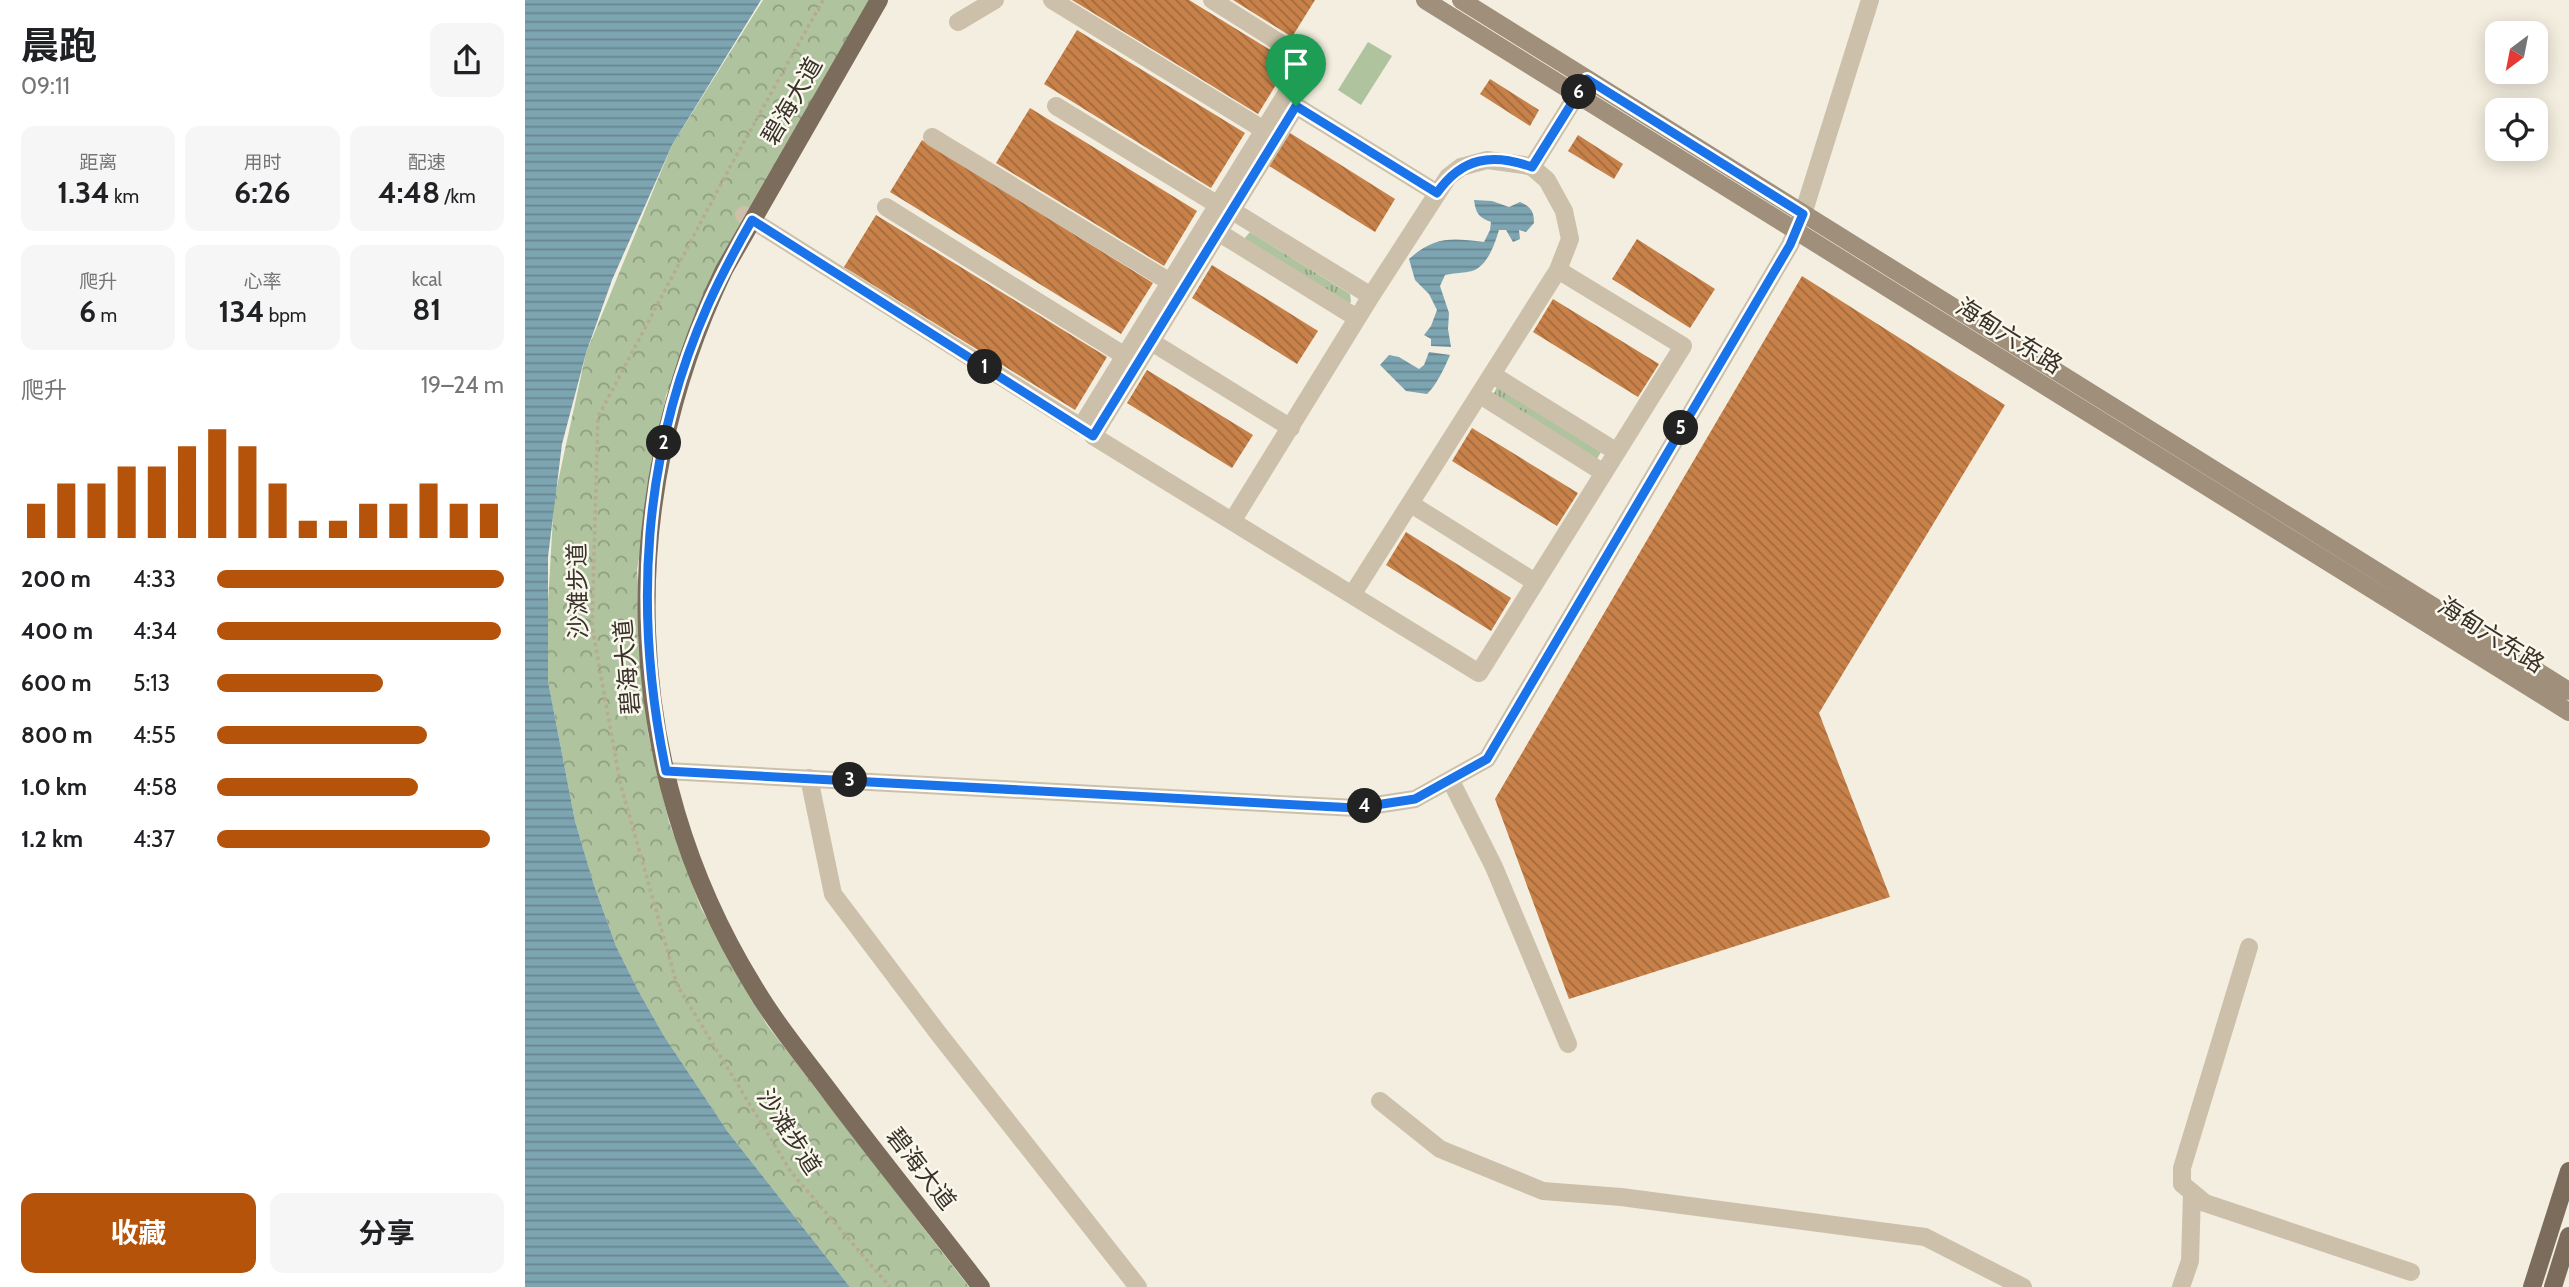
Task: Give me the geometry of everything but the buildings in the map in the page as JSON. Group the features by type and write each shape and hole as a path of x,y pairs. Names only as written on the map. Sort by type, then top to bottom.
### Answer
{"main road":[{"name":"碧海大道","path":"868,0 748,218 700,326 678,386 656,481 645,581 646,621 656,726 666,771 679,823 722,929 753,985 813,1070 981,1287"},
{"name":"碧海大道","path":"879,0 716,267 689,326 666,394 647,484 637,570 641,683 648,733 673,836 701,908 725,957 783,1047 969,1287"},
{"name":"海甸六东路","path":"1425,0 2569,712"},
{"name":"海甸六东路","path":"1461,0 2569,691"},
{"path":"2532,1287 2569,1171"},
{"path":"2553,1287 2569,1236"}],"street":[{"path":"958,23 995,0"},
{"path":"1052,0 1264,130"},
{"path":"1087,432 1150,341 1218,232 1224,208 1264,130 1307,60 1212,0"},
{"path":"666,771 1356,808 1415,799 1487,759 1790,245 1803,214 1870,0"},
{"path":"1532,167 1587,79"},
{"path":"1056,106 1371,296"},
{"path":"1087,432 1125,356 1170,282 1296,106 1437,193"},
{"path":"932,137 1170,282"},
{"path":"1233,520 1357,318 1448,177 1461,167 1487,160 1532,167 1547,180 1564,211 1570,239 1558,270 1352,594"},
{"path":"887,207 1125,356"},
{"path":"748,218 1087,432 1479,673 1683,346 1558,270"},
{"path":"1218,232 1357,318"},
{"path":"1150,341 1291,428"},
{"path":"1493,375 1617,452"},
{"path":"1480,395 1604,473"},
{"path":"1411,504 1535,582"},
{"path":"809,778 833,894 946,1044 1138,1287"},
{"path":"1451,780 1494,867 1568,1044"},
{"path":"2249,947 2182,1168 2182,1184 2205,1203 2411,1272"},
{"path":"1380,1101 1440,1149 1543,1191 1621,1197 1925,1237 2023,1287"},
{"path":"2181,1287 2190,1261 2192,1194"}],"path":[{"name":"沙滩步道","path":"823,0 730,167 597,417 592,626 620,782 677,985 791,1172 890,1287"}],"green space":[{"path":"763,0 872,0 666,395 637,570 648,733 669,822 701,908 767,1025 969,1287 850,1287 728,1132 664,1036 616,946 575,821 548,681 547,620 554,500 586,353 672,145"},
{"path":"1368,42 1392,56 1361,105 1338,90"},
{"path":"1250,232 1350,294 1351,302 1348,304 1244,239"},
{"path":"1497,387 1601,452 1597,459 1493,395"}],"water":[{"path":"525,0 761,0 672,145 612,280 586,353 562,444 548,557 548,681 575,821 616,946 664,1036 728,1132 850,1287 525,1287"},
{"path":"1474,200 1492,201 1509,207 1520,202 1531,210 1534,223 1526,232 1519,230 1520,239 1513,242 1506,230 1499,230 1490,254 1478,268 1445,275 1440,286 1449,313 1451,347 1431,346 1431,339 1424,335 1437,310 1429,294 1415,280 1409,259 1435,242 1484,242 1491,222 1478,214"},
{"path":"1429,352 1450,355 1427,394 1406,391 1380,365 1389,355 1399,357 1419,369 1424,365"}],"route":[{"path":"1587,79 1803,214 1790,245 1487,759 1415,799 1356,808 666,771 656,726 646,621 645,581 656,481 678,386 700,326 724,270 752,220 1093,436 1296,106 1437,193 1448,177 1461,167 1487,160 1532,167 1587,79"}]}
